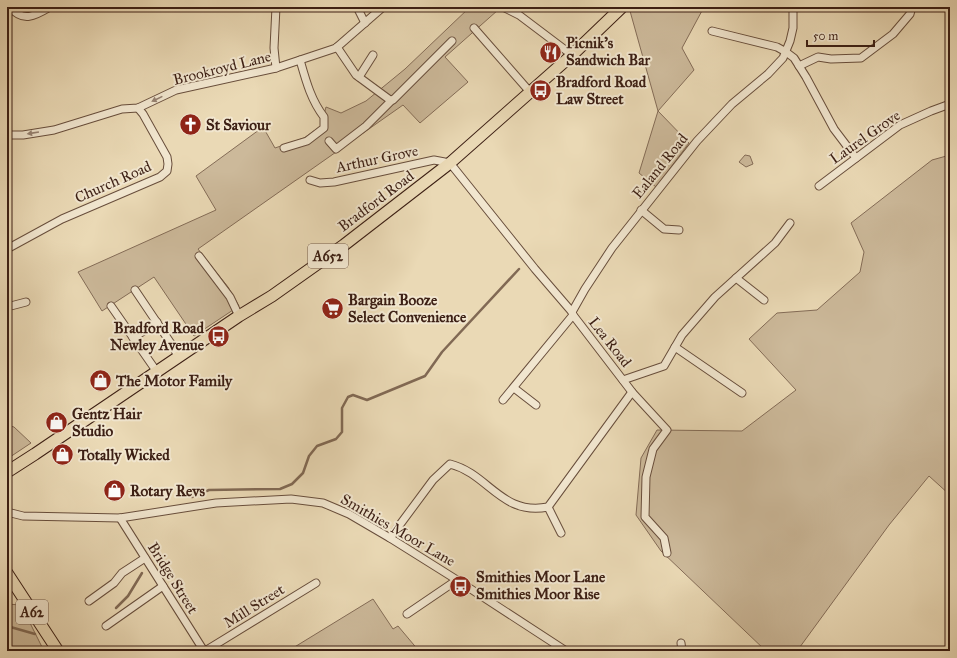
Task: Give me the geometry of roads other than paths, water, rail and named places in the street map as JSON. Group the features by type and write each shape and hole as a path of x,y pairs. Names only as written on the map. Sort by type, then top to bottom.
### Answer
{"main road":[{"name":"Bradford Road","path":"7,472 272,296 344,245 450,163 572,55 622,7"},
{"name":"A62","path":"7,573 58,651"}],"street":[{"path":"10,7 15,14 34,16 50,7"},
{"path":"276,7 274,48 276,68"},
{"path":"357,7 365,22"},
{"name":"Brookroyd Lane","path":"7,135 23,135 54,130 122,109 138,108 176,90 276,68 300,60 337,47 383,7"},
{"path":"503,7 519,15 572,55"},
{"name":"Ealand Road","path":"503,400 572,314 585,289 612,248 641,210 718,118 732,104 778,65 786,52 790,41 793,28 793,7"},
{"path":"799,66 818,57 831,59 861,58 893,34 910,14 912,7"},
{"path":"474,28 530,92"},
{"path":"712,31 777,47 794,58 834,129 856,158"},
{"path":"329,141 336,149 366,126 452,41"},
{"path":"337,47 359,77 392,100"},
{"path":"359,77 373,55"},
{"path":"284,148 307,141 324,128 324,117 316,106 308,90 300,60"},
{"name":"Laurel Grove","path":"819,186 900,125 950,104"},
{"name":"Church Road","path":"7,249 62,219 160,177 167,172 167,157 143,114 138,108"},
{"name":"Arthur Grove","path":"310,180 320,183 334,182 434,160 450,163"},
{"name":"Lea Road","path":"450,163 534,269 572,314 632,392 667,430 653,449 646,477 644,517 664,538 667,553"},
{"path":"641,210 664,229 679,230"},
{"path":"623,380 664,366 682,335 715,297 775,243 790,223"},
{"path":"199,256 230,297 240,316"},
{"path":"736,278 764,300"},
{"path":"135,290 174,348 178,357"},
{"path":"7,307 26,302"},
{"path":"110,306 157,372"},
{"path":"133,338 157,322"},
{"path":"675,347 742,393"},
{"path":"514,388 536,404"},
{"path":"390,538 433,480 450,464 461,467 506,501 519,506 538,509 548,507 632,392"},
{"name":"Smithies Moor Lane","path":"7,512 23,516 120,518 216,503 291,499 323,503 349,514 390,538 566,651"},
{"path":"548,507 561,533"},
{"name":"Bridge Street","path":"120,518 205,651"},
{"path":"89,600 114,583 122,573 146,558"},
{"path":"407,614 457,580"},
{"name":"Mill Street","path":"205,651 316,583"},
{"path":"106,626 163,586"}],"waterway":[{"path":"192,497 209,490 280,489 292,484 303,473 309,456 317,446 336,439 342,432 342,408 348,397 353,395 367,400 425,376 442,352 519,269"},
{"path":"157,560 162,557"},
{"path":"116,608 128,596 142,573"},
{"path":"7,626 35,634"}],"place":[{"name":"Picnik's Sandwich Bar","path":"550,52"},
{"name":"Bradford Road Law Street","path":"541,91"},
{"name":"St Saviour","path":"191,125"},
{"name":"Bargain Booze Select Convenience","path":"332,309"},
{"name":"Bradford Road Newley Avenue","path":"219,337"},
{"name":"The Motor Family","path":"101,381"},
{"name":"Gentz Hair Studio","path":"56,423"},
{"name":"Totally Wicked","path":"63,455"},
{"name":"Rotary Revs","path":"115,491"},
{"name":"Smithies Moor Lane Smithies Moor Rise","path":"461,586"}]}
